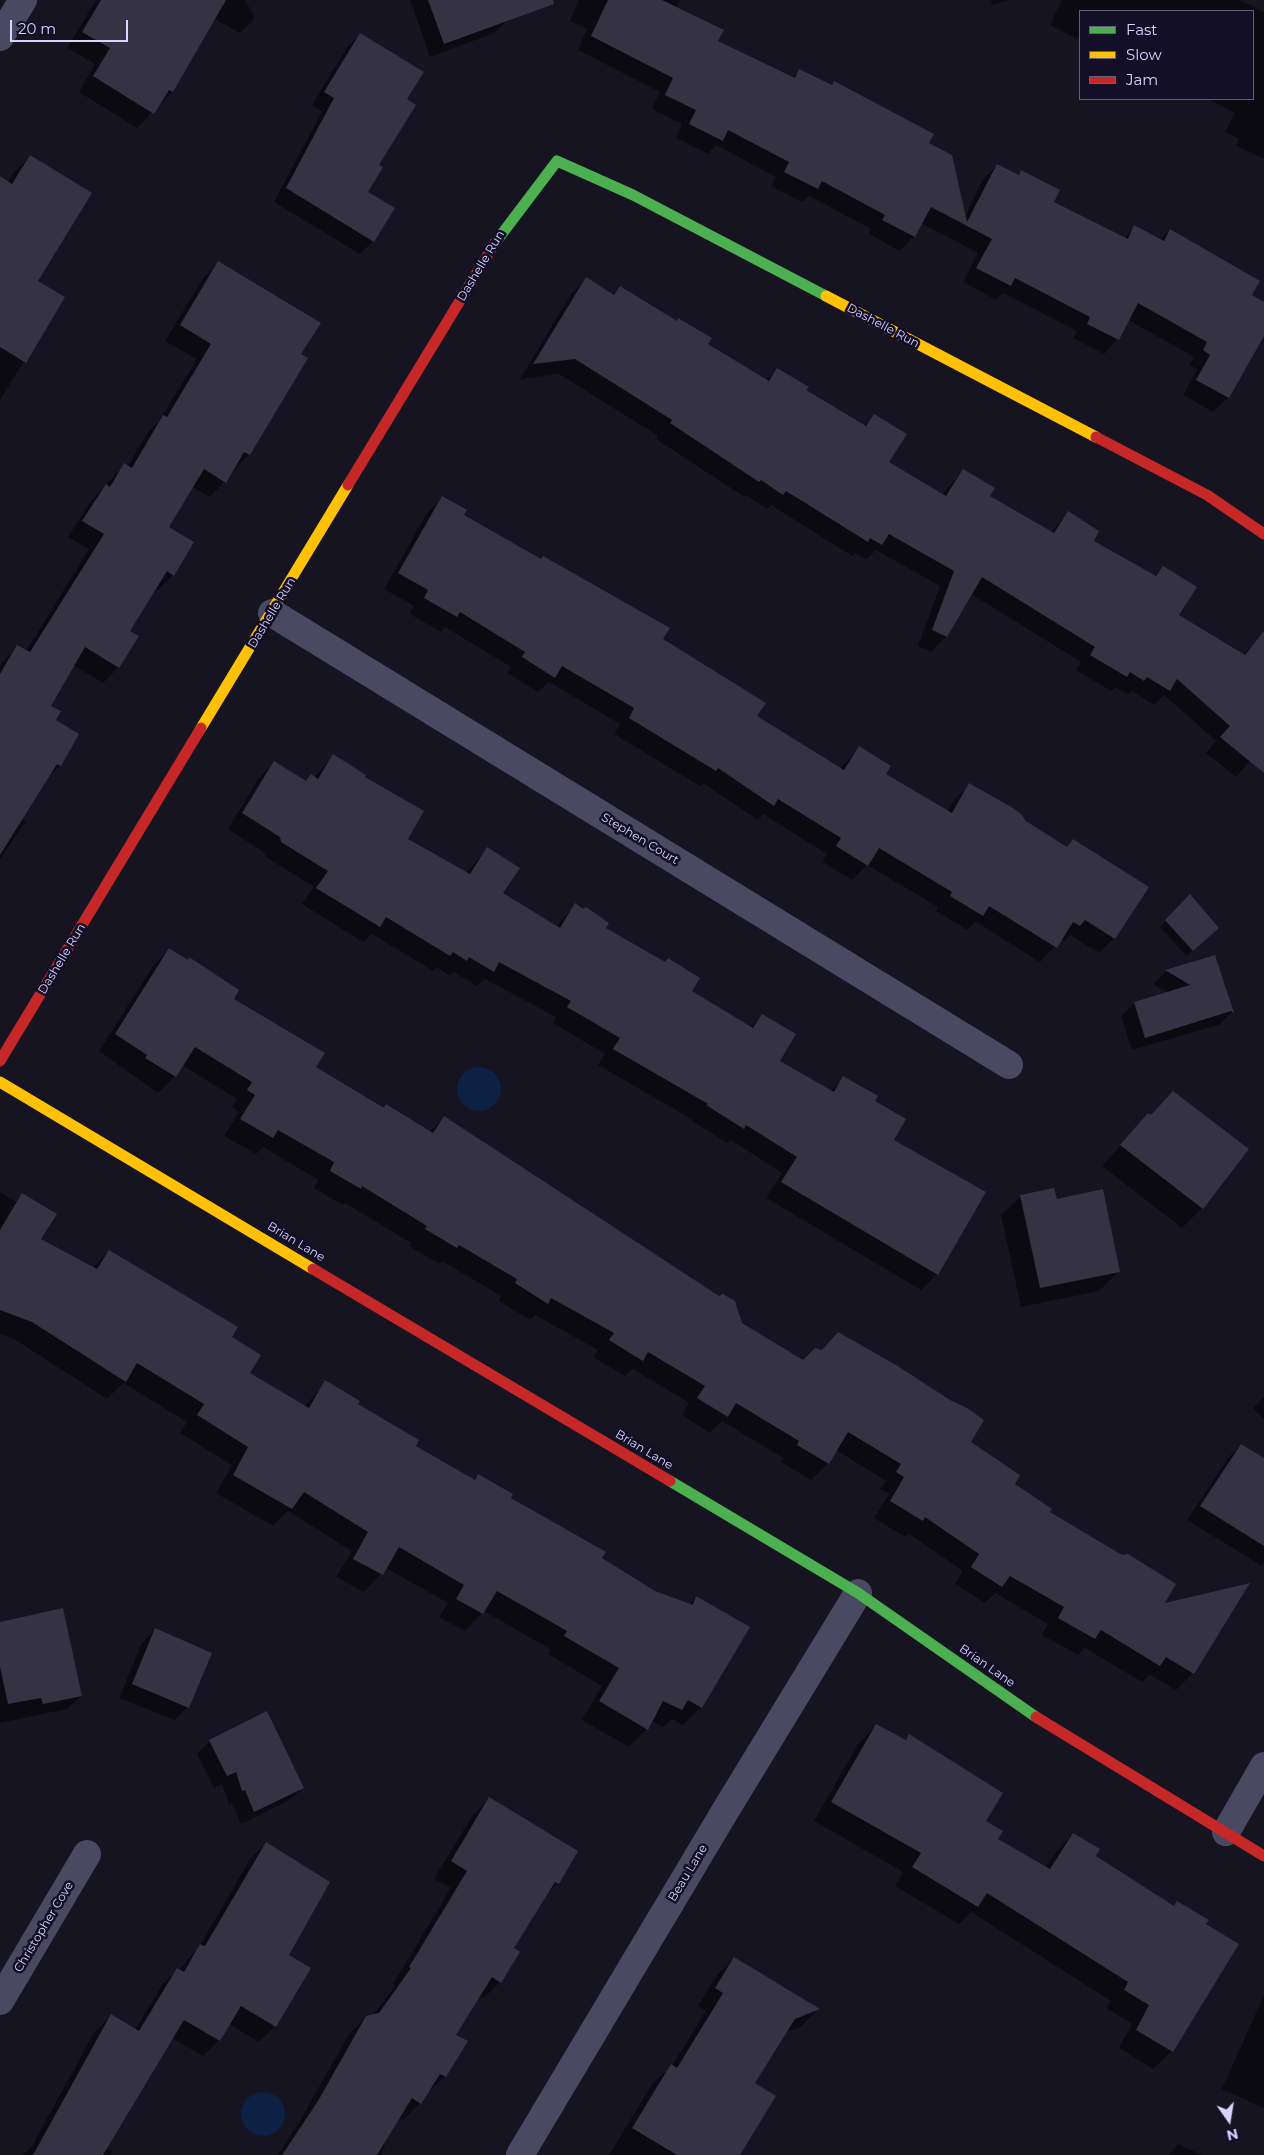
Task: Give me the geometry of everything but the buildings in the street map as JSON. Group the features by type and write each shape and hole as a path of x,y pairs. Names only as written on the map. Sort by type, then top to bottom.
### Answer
{"street":[{"path":"0,37 23,0"},
{"name":"Dashelle Run","path":"0,1061 503,229 557,161 633,195 1207,495 1264,534"},
{"name":"Stephen Court","path":"272,613 1009,1065"},
{"name":"Brian Lane","path":"0,1082 858,1593 1060,1733 1264,1856"},
{"name":"Beau Lane","path":"520,2155 858,1593"},
{"path":"1226,1832 1264,1766"},
{"name":"Christopher Cove","path":"0,2000 88,1854"}],"water":[{"path":"479,1067 491,1071 497,1077 501,1089 497,1101 491,1107 479,1111 467,1107 461,1101 457,1089 461,1077 467,1071"},
{"path":"259,2092 267,2092 279,2098 285,2114 279,2130 267,2136 259,2136 247,2130 241,2118 241,2110 247,2098"}],"traffic: fast":[{"path":"495,243 557,161 633,195 826,296"},
{"path":"670,1481 858,1593 1036,1717"}],"traffic: slow":[{"path":"826,296 1096,437"},
{"path":"201,728 348,485"},
{"path":"0,1082 313,1269"}],"traffic: jam":[{"path":"348,485 495,243"},
{"path":"1096,437 1207,495 1264,534"},
{"path":"0,1061 201,728"},
{"path":"313,1269 670,1481"},
{"path":"1036,1717 1264,1856"}]}
